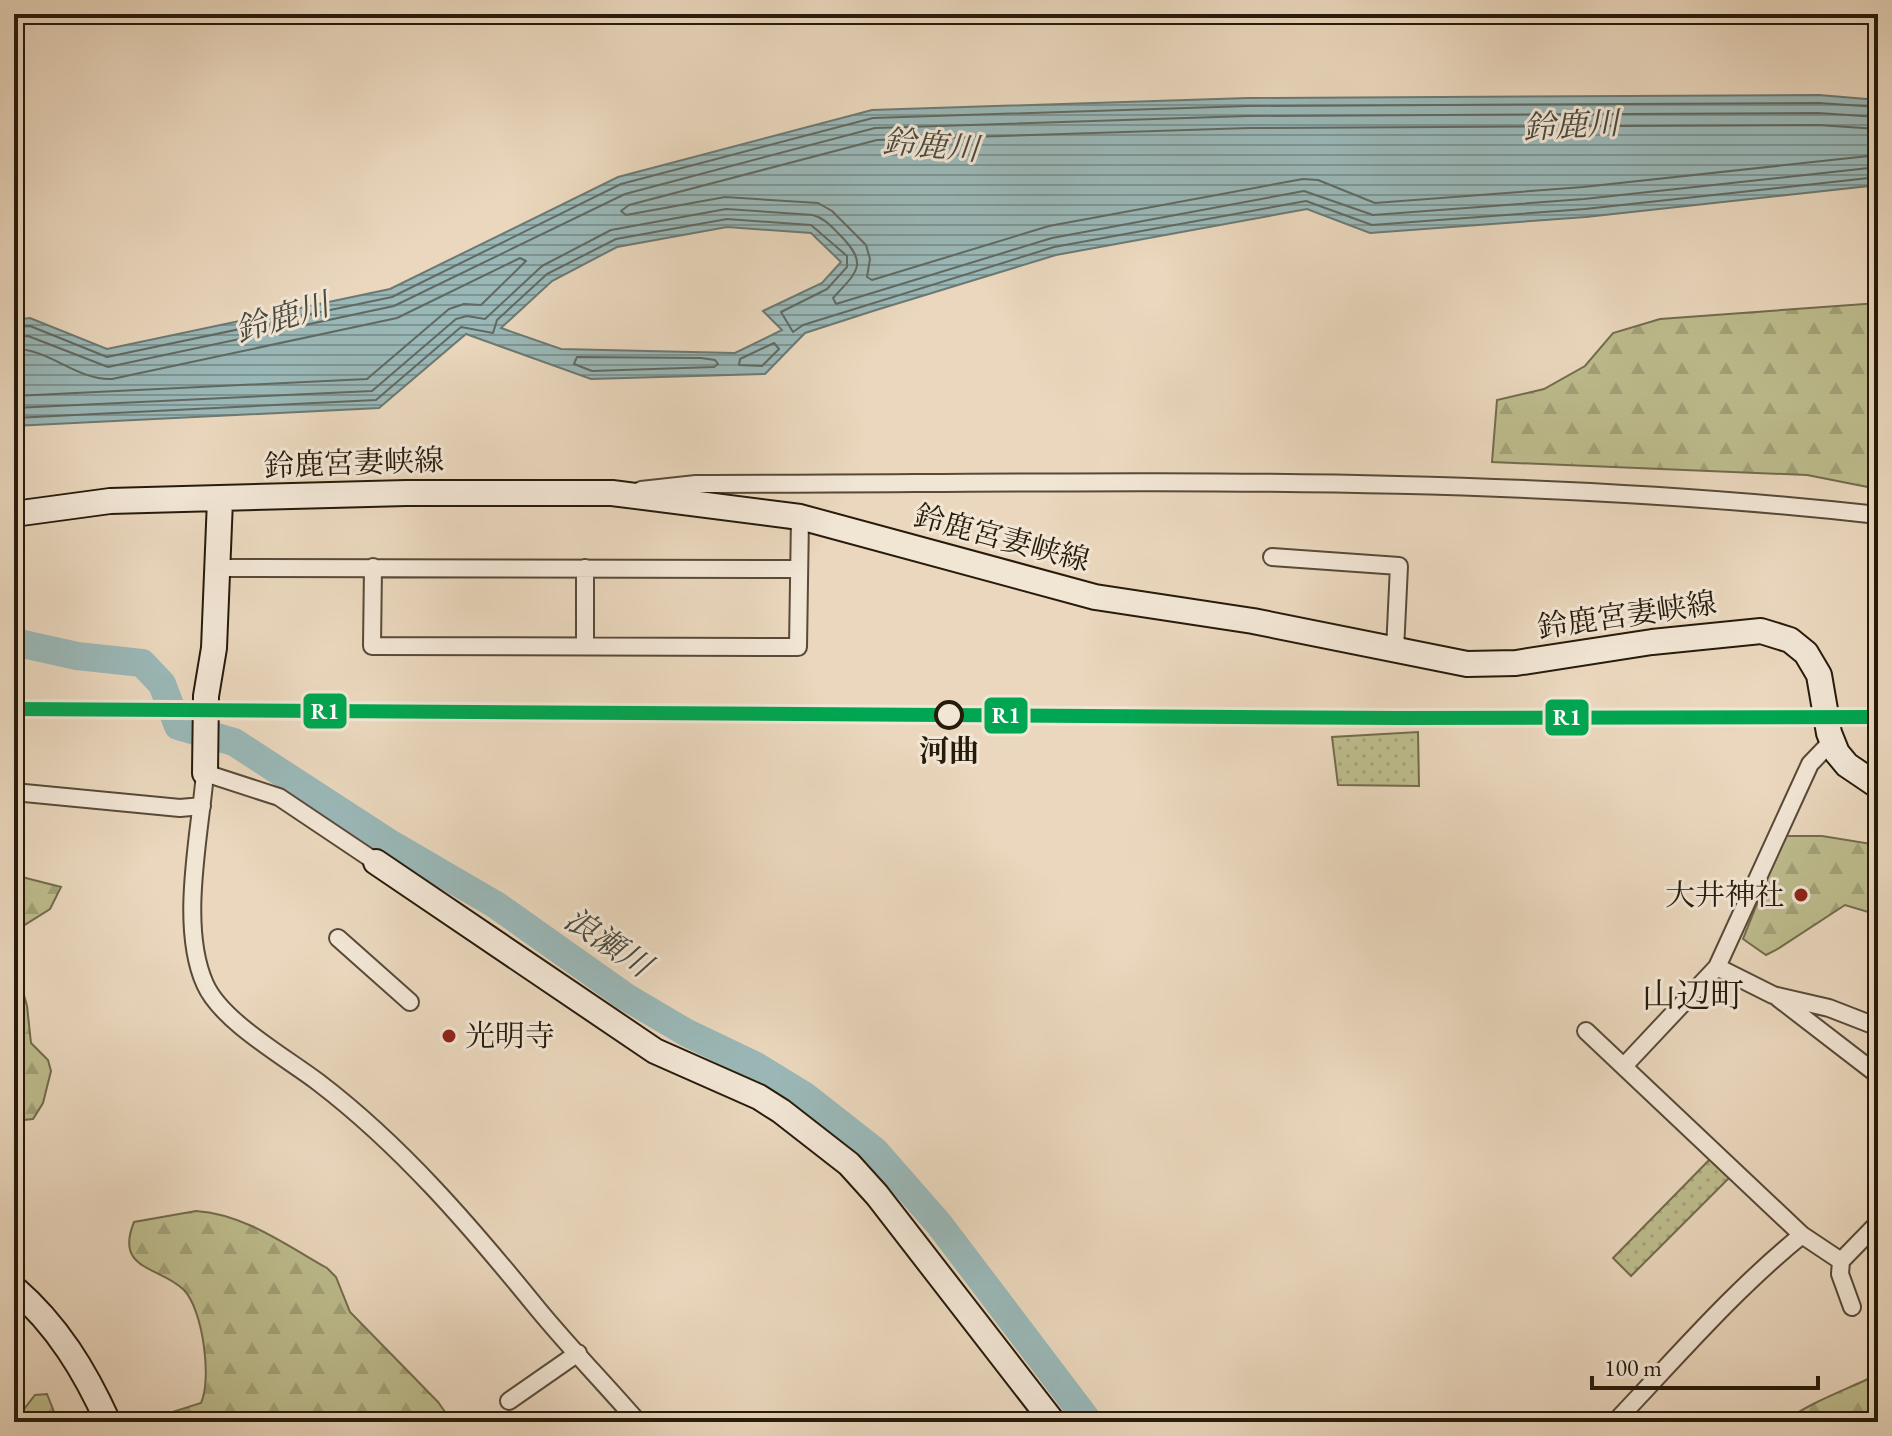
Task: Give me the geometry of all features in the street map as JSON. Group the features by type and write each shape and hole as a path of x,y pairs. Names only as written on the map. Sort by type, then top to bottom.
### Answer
{"main road":[{"name":"鈴鹿宮妻峡線","path":"14,514 110,501 406,493 612,493 800,517 1095,597 1253,621 1467,664 1516,663 1652,642 1761,631 1790,640 1813,663 1823,688 1832,741 1847,765 1878,786"},
{"path":"205,773 206,696 214,648 220,500"},
{"path":"376,862 655,1051 759,1097 849,1164 877,1195 1053,1422"},
{"path":"14,1288 46,1320 79,1363 108,1422"}],"street":[{"path":"612,493 696,484 1276,484 1740,499 1878,515"},
{"path":"373,567 372,646 798,647 800,517"},
{"path":"1272,557 1399,566 1395,650"},
{"path":"218,568 798,569"},
{"path":"585,568 585,646"},
{"path":"1624,1066 1717,967 1810,764 1832,741"},
{"path":"376,862 279,797 205,773 194,930 196,956 210,995 219,1006 346,1103 386,1140 485,1243 638,1422"},
{"path":"14,792 180,808 202,806"},
{"path":"338,938 410,1002"},
{"path":"1717,967 1773,995 1878,1075"},
{"path":"1773,995 1829,1008 1878,1027"},
{"path":"1586,1031 1802,1235 1841,1261"},
{"path":"1852,1307 1840,1274 1841,1261 1878,1223"},
{"path":"1615,1422 1698,1330 1802,1235"},
{"path":"509,1401 578,1353"}],"green space":[{"path":"1878,303 1878,489 1807,475 1492,462 1497,400 1544,389 1585,366 1613,333 1660,319"},
{"path":"1418,732 1419,786 1338,785 1332,737"},
{"path":"1784,836 1822,836 1878,845 1878,915 1845,905 1766,955 1743,939"},
{"path":"14,875 61,887 50,909 20,928 14,942"},
{"path":"14,959 27,1006 31,1043 48,1060 51,1071 43,1103 33,1119 14,1121"},
{"path":"1715,1154 1734,1173 1631,1276 1613,1258"},
{"path":"196,1211 214,1213 248,1224 327,1268 336,1277 350,1312 438,1402 452,1422 141,1422 201,1403 206,1378 204,1345 196,1313 184,1290 135,1259 129,1238 134,1222"},
{"path":"1878,1353 1878,1421 1785,1422 1815,1403 1876,1375"},
{"path":"47,1394 58,1422 14,1422 35,1395"}],"water":[{"name":"鈴鹿川","path":"1819,95 1878,100 1878,185 1586,217 1370,233 1307,209 1056,255 805,333 765,374 591,379 466,334 379,408 14,426 14,320 30,318 107,349 390,289 618,177 872,110 1248,98","holes":["727,227 811,233 841,262 822,283 763,311 782,330 735,353 561,349 501,328 552,281 617,247"]}],"waterway":[{"name":"浪瀬川","path":"14,642 77,656 142,663 162,684 178,726 234,742 388,842 496,905 626,997 687,1033 756,1066 805,1096 875,1151 939,1224 1089,1422"}],"transit line":[{"name":"R1","path":"14,709 1401,718 1878,717"}],"place":[{"name":"河曲","path":"949,715"},
{"name":"大井神社","path":"1801,895"},
{"name":"光明寺","path":"449,1036"}],"district":[{"name":"山辺町","path":"1693,995"}]}
